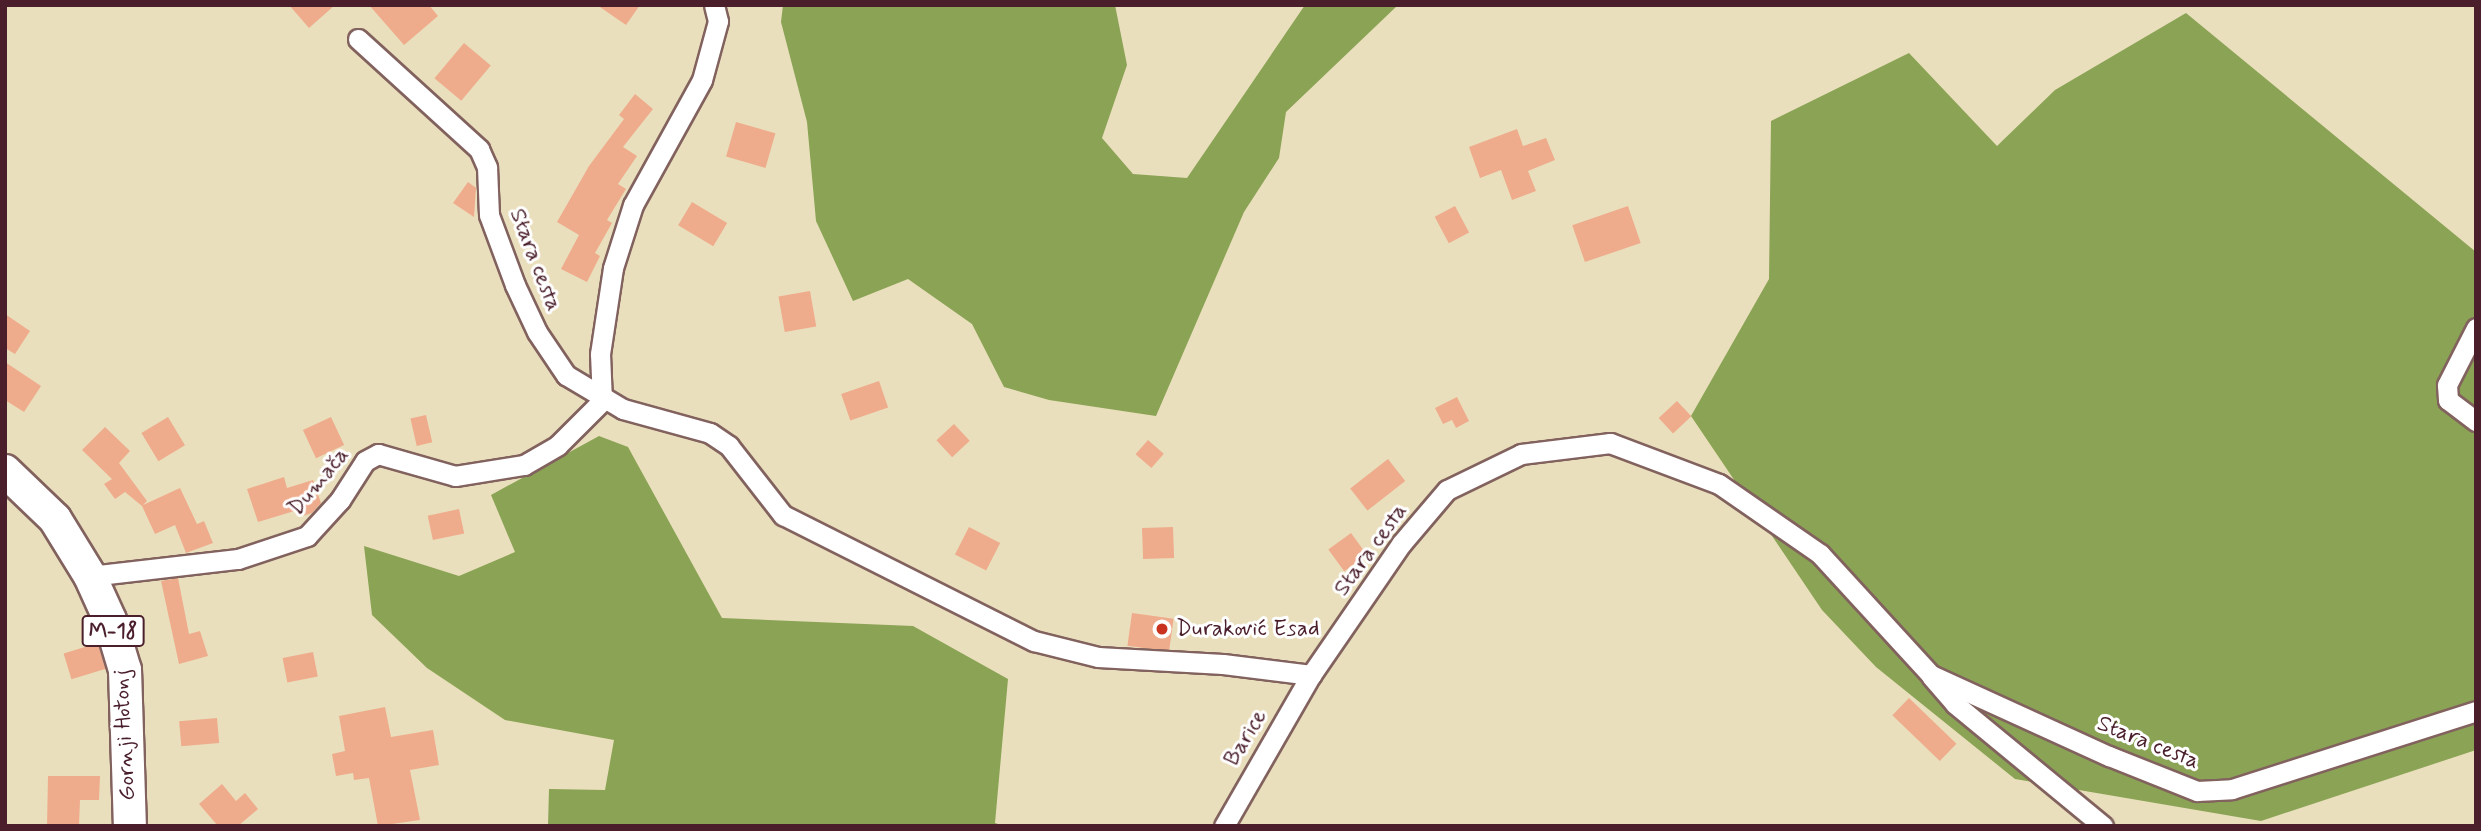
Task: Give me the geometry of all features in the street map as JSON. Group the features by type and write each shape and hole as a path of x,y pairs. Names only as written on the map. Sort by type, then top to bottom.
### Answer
{"main road":[{"name":"Gornji Hotonj","path":"5,471 55,519 90,576 125,670 130,826"}],"street":[{"path":"602,401 600,354 613,268 633,205 702,80 718,22 714,5"},
{"name":"Stara cesta","path":"358,38 479,149 487,167 489,215 525,309 566,375 602,401 710,433 729,446 783,515 1034,641 1098,657 1223,664 1311,675 1401,544 1447,491 1521,454 1610,443 1720,484 1820,554 1955,704 2103,826"},
{"path":"2476,328 2447,385 2448,400 2476,421"},
{"name":"Dumača","path":"90,576 238,559 307,536 340,500 366,461 377,454 455,476 524,465 558,444 602,401"},
{"name":"Barice","path":"1224,826 1311,675"},
{"name":"Stara cesta","path":"1931,675 2109,756 2197,791 2232,789 2476,711"}],"green space":[{"path":"783,5 1115,5 1127,65 1102,138 1133,174 1187,178 1305,5 1398,5 1286,112 1279,158 1244,212 1156,416 1049,400 1004,387 972,324 908,279 853,301 816,221 807,122 781,22"},
{"path":"2186,13 2476,252 2476,750 2261,821 2015,779 1876,667 1822,610 1691,416 1769,279 1771,121 1909,53 1997,146 2055,90"},
{"path":"599,436 628,447 722,618 913,626 1008,679 995,823 1004,826 548,826 549,789 605,790 614,740 505,720 427,668 372,615 364,546 459,576 515,552 491,495"}],"building":[{"path":"289,5 335,5 309,28"},
{"path":"369,5 429,5 438,16 404,45"},
{"path":"597,5 640,5 626,25"},
{"path":"464,43 491,65 461,101 434,78"},
{"path":"635,94 653,109 623,147 637,156 618,184 626,189 607,220 612,223 595,253 600,256 587,282 561,269 579,235 557,222 589,166 624,119 619,115"},
{"path":"736,122 775,133 765,168 726,157"},
{"path":"1517,129 1523,146 1546,138 1555,160 1528,171 1536,191 1512,200 1501,170 1480,178 1469,147"},
{"path":"468,182 476,188 474,217 453,203"},
{"path":"692,202 727,223 713,246 678,225"},
{"path":"1455,206 1469,232 1449,243 1435,217"},
{"path":"1628,206 1641,243 1585,262 1572,225"},
{"path":"810,291 816,326 785,332 778,297"},
{"path":"5,314 30,331 15,354 5,348"},
{"path":"5,362 41,386 24,412 5,400"},
{"path":"879,381 888,407 850,420 841,394"},
{"path":"1457,397 1469,421 1456,428 1452,420 1443,424 1435,408"},
{"path":"1677,401 1691,416 1673,433 1659,418"},
{"path":"426,415 432,442 417,446 410,419"},
{"path":"168,417 185,445 158,461 141,433"},
{"path":"331,417 344,445 316,458 303,430"},
{"path":"954,424 970,441 952,457 936,440"},
{"path":"105,427 130,451 119,463 147,501 143,505 180,488 197,524 204,521 213,543 186,553 175,525 155,534 142,506 125,492 115,499 104,484 112,479 82,450"},
{"path":"1148,440 1164,454 1151,468 1136,454"},
{"path":"1388,459 1405,481 1367,511 1350,489"},
{"path":"284,477 287,488 313,480 321,503 312,513 303,516 301,509 258,522 247,489"},
{"path":"459,509 464,533 433,540 428,516"},
{"path":"969,527 1000,543 986,571 955,555"},
{"path":"1173,527 1174,558 1143,559 1142,528"},
{"path":"1351,533 1367,555 1344,571 1328,549"},
{"path":"178,578 189,634 200,631 208,656 179,664 161,581"},
{"path":"1132,613 1174,619 1169,652 1127,646"},
{"path":"98,643 106,669 71,679 64,654"},
{"path":"313,652 318,677 287,682 283,658"},
{"path":"1909,698 1956,744 1940,761 1892,715"},
{"path":"385,707 391,737 433,730 439,765 410,770 420,820 378,826 369,778 354,780 353,773 336,776 332,754 345,751 339,716"},
{"path":"217,718 219,743 181,746 179,721"},
{"path":"48,776 100,776 99,800 80,800 79,826 47,826"},
{"path":"222,784 236,801 245,793 258,809 238,826 218,826 199,804"}],"place":[{"name":"Duraković Esad","path":"1162,629"}]}
